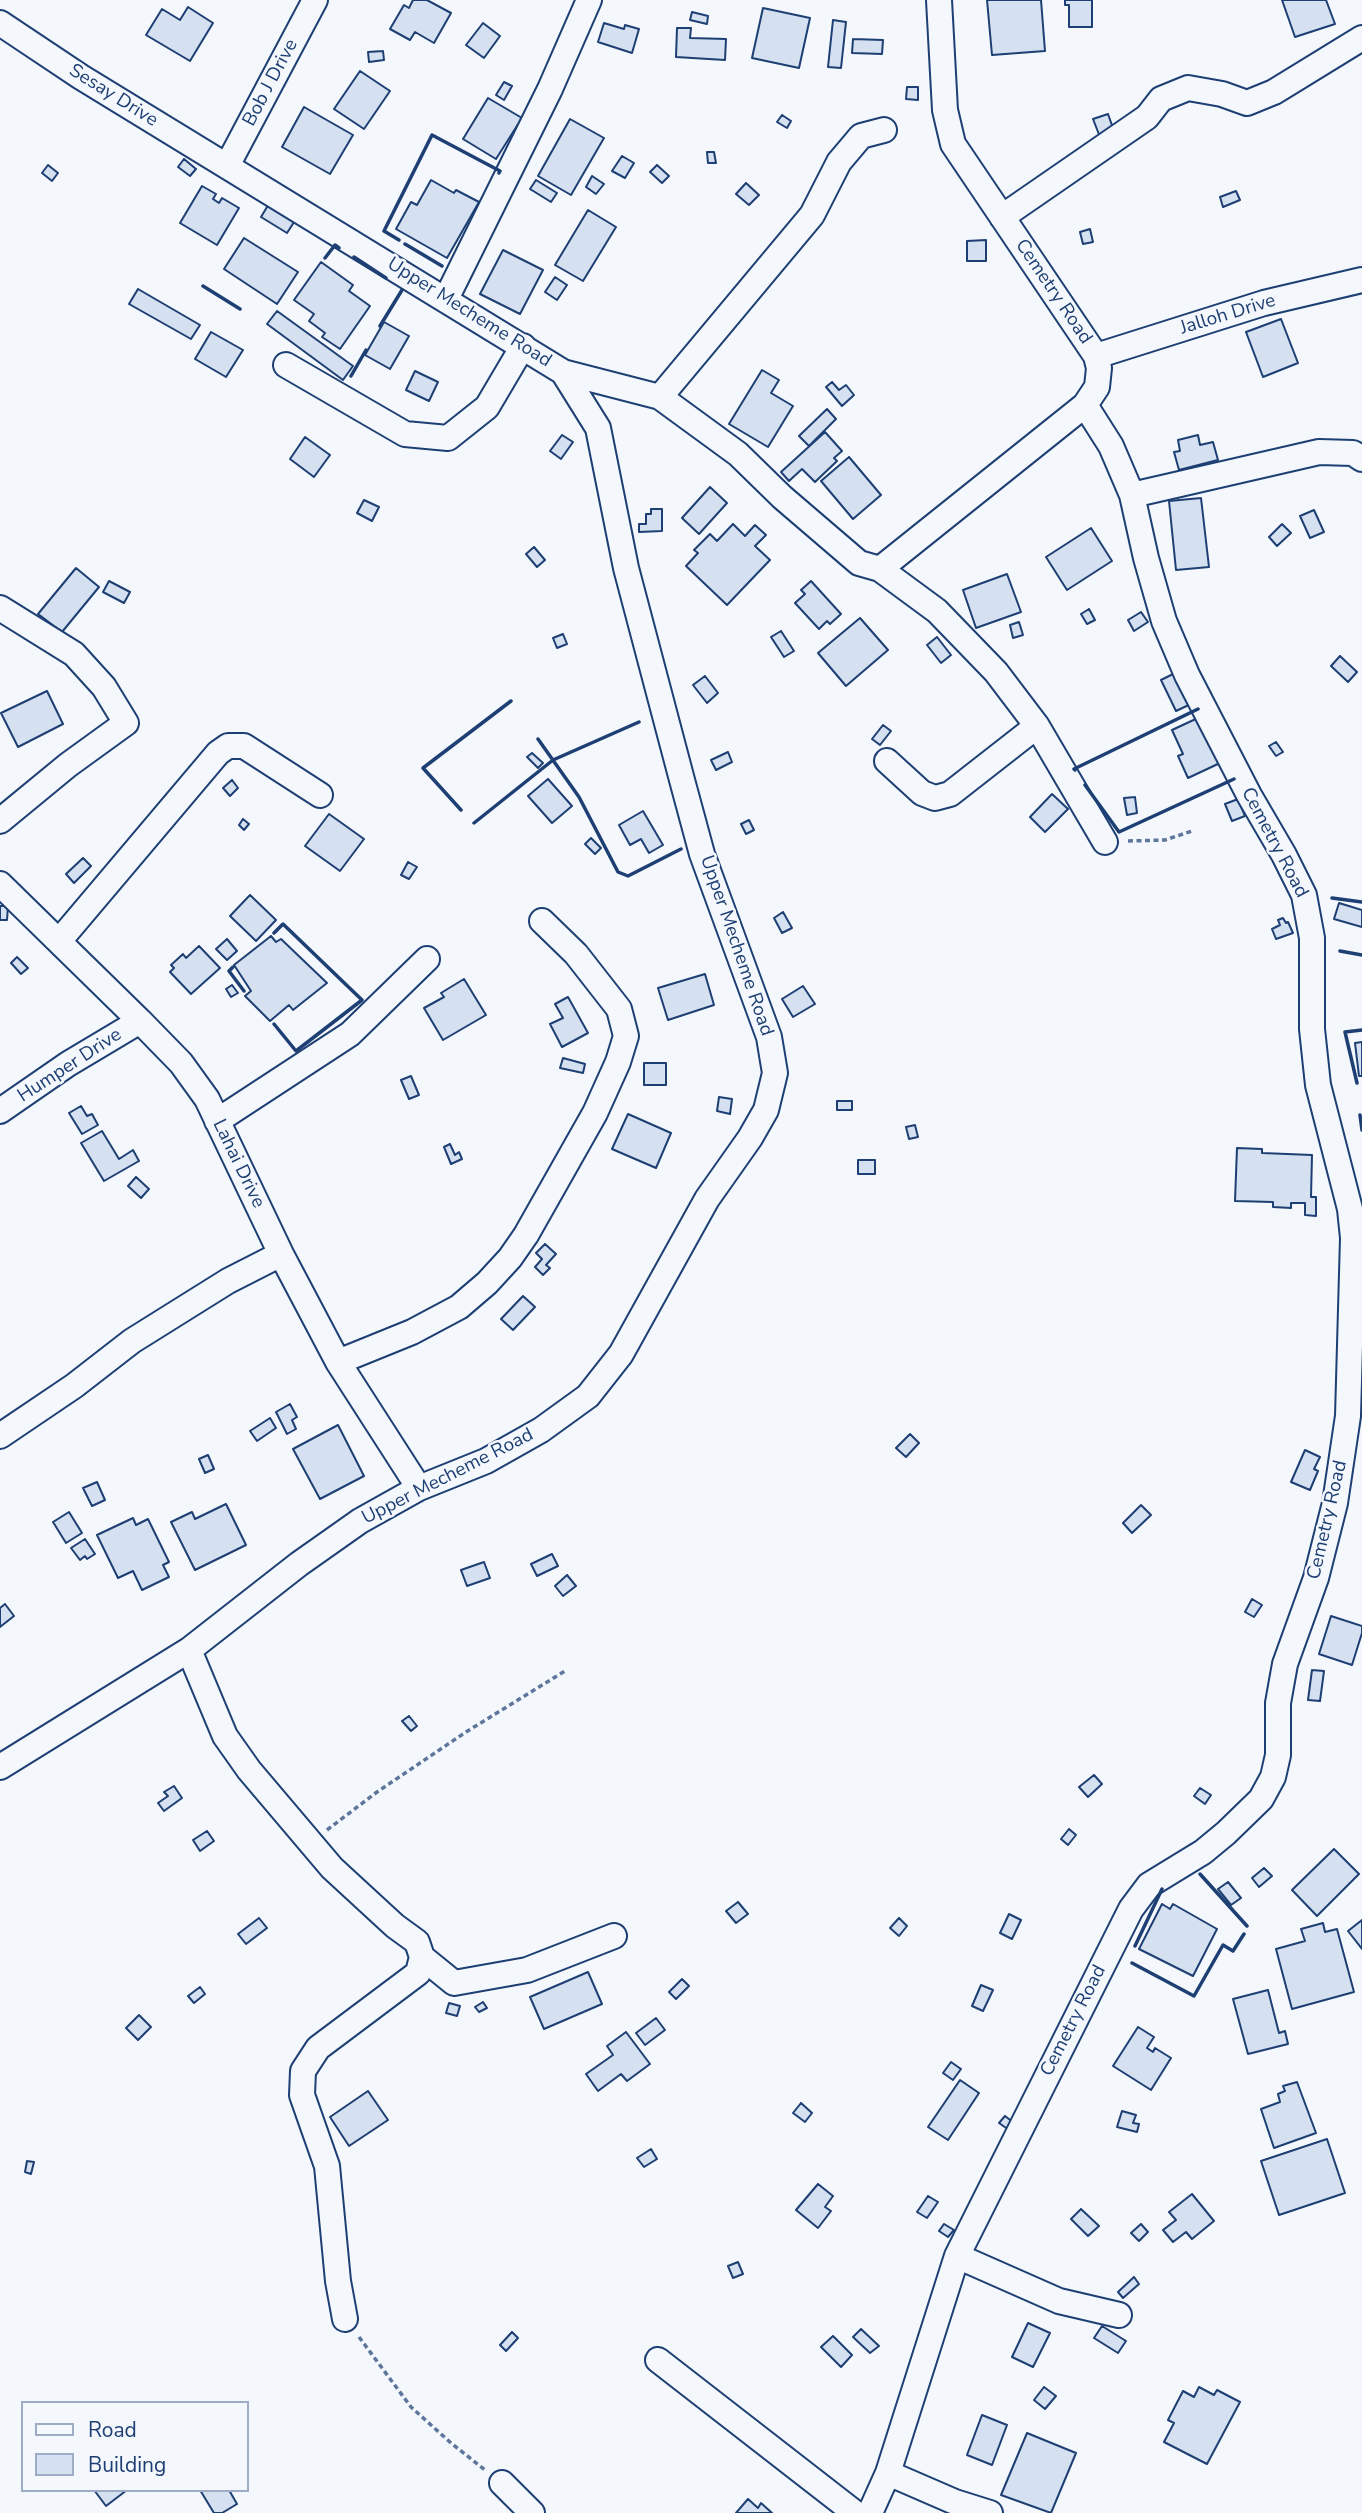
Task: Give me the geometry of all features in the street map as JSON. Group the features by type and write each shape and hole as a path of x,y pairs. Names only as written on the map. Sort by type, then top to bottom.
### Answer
{"street":[{"name":"Bob J Drive","path":"227,166 315,0"},
{"path":"446,299 550,89 589,0"},
{"name":"Cemetry Road","path":"870,2513 888,2473 957,2256 1131,1909 1149,1885 1202,1852 1226,1833 1261,1799 1273,1777 1278,1755 1278,1703 1285,1664 1320,1566 1335,1503 1348,1416 1353,1238 1350,1209 1353,1182 1318,1085 1312,1029 1312,938 1304,895 1187,676 1164,621 1132,495 1111,446 1085,405 1097,387 1099,368 1096,356 953,144 945,110 939,0"},
{"name":"Sesay Drive","path":"0,23 81,77 227,166"},
{"path":"1002,217 1147,117 1161,99 1188,88 1222,94 1247,103 1274,92 1362,38"},
{"path":"660,397 812,215 839,162 861,136 884,130"},
{"name":"Upper Mecheme Road","path":"0,1768 189,1650 299,1564 360,1521 419,1488 486,1461 541,1430 588,1396 621,1354 707,1199 750,1138 766,1110 775,1073 769,1037 707,867 682,780 626,568 598,428 563,372 227,166"},
{"name":"Jalloh Drive","path":"1096,356 1264,303 1362,280"},
{"path":"286,365 405,434 448,439 487,407 523,346"},
{"path":"563,372 660,397 738,454 782,497 859,563 880,569 937,611 996,672 1037,726 1105,842"},
{"path":"880,569 1085,405"},
{"path":"1132,495 1319,452 1353,453 1362,459"},
{"path":"0,608 74,654 104,687 126,723 68,765 0,821"},
{"path":"887,761 922,793 935,799 950,794 1037,726"},
{"path":"60,940 218,753 228,746 244,746 320,795"},
{"name":"Lahai Drive","path":"0,884 141,1021 181,1063 207,1099 281,1254 338,1362 419,1488"},
{"path":"338,1362 412,1332 459,1307 487,1283 510,1258 526,1234 595,1113 618,1062 626,1036 619,1009 576,954 542,921"},
{"path":"217,1121 350,1034 428,959"},
{"name":"Humper Drive","path":"0,1111 68,1064 141,1021"},
{"path":"0,1436 74,1386 132,1341 228,1281 281,1254"},
{"path":"189,1650 225,1736 249,1770 332,1868 416,1942 422,1957 453,1983 527,1970 614,1936"},
{"path":"345,2319 338,2281 327,2166 302,2095 303,2071 318,2048 418,1973 422,1957"},
{"path":"957,2256 1059,2301 1119,2315"},
{"path":"658,2360 855,2513"},
{"path":"888,2473 955,2502 990,2513"},
{"path":"502,2483 532,2513"}],"path":[{"path":"1105,842 1165,840 1192,831"},
{"path":"311,1841 377,1791 565,1671"},
{"path":"345,2319 411,2407 502,2483"}],"building":[{"path":"413,0 427,0 451,13 434,43 415,32 410,40 390,29 404,5 409,8"},
{"path":"987,0 1041,0 1045,51 992,55"},
{"path":"1065,0 1092,0 1092,27 1069,27 1069,5 1065,5"},
{"path":"1282,0 1326,0 1335,24 1295,37"},
{"path":"188,7 213,23 190,61 146,35 162,9 180,20"},
{"path":"763,8 810,18 799,68 752,58"},
{"path":"692,12 708,16 707,24 690,20"},
{"path":"833,20 846,22 841,68 828,67"},
{"path":"483,23 500,36 484,58 466,45"},
{"path":"604,23 624,29 625,25 639,29 632,53 598,42"},
{"path":"677,28 691,28 690,38 726,39 725,60 676,57"},
{"path":"853,39 883,40 882,54 852,53"},
{"path":"383,51 384,60 369,62 368,52"},
{"path":"360,71 390,91 364,129 334,109"},
{"path":"504,82 512,86 504,100 496,95"},
{"path":"907,87 918,87 918,100 906,99"},
{"path":"488,98 522,118 496,159 463,139"},
{"path":"304,107 353,135 330,174 282,147"},
{"path":"1108,114 1114,131 1100,137 1093,119"},
{"path":"782,115 791,121 787,128 777,122"},
{"path":"570,119 604,138 571,195 538,176"},
{"path":"707,152 714,152 716,163 708,163"},
{"path":"622,156 634,163 625,178 612,171"},
{"path":"184,159 196,169 190,176 178,167"},
{"path":"48,165 58,173 52,181 42,173"},
{"path":"657,165 669,176 662,183 650,172"},
{"path":"592,176 604,184 596,194 586,187"},
{"path":"431,180 454,193 456,190 479,202 447,258 396,229 411,202 417,205"},
{"path":"536,180 557,193 551,202 530,189"},
{"path":"746,183 759,195 749,205 736,194"},
{"path":"202,186 216,194 213,199 219,203 222,198 239,208 217,245 180,223"},
{"path":"1236,191 1240,200 1223,207 1220,197"},
{"path":"270,202 296,219 287,233 261,217"},
{"path":"588,210 616,227 583,281 555,265"},
{"path":"1090,229 1093,242 1083,244 1080,232"},
{"path":"244,238 298,272 277,304 224,269"},
{"path":"986,240 986,261 967,261 967,241"},
{"path":"503,250 543,270 520,314 480,294"},
{"path":"321,262 353,285 349,291 370,306 340,349 322,337 325,333 309,321 314,314 294,300"},
{"path":"555,277 567,285 557,300 545,292"},
{"path":"138,289 200,325 191,339 129,304"},
{"path":"277,311 353,366 343,380 267,324"},
{"path":"1281,319 1298,363 1263,377 1246,332"},
{"path":"384,322 409,336 390,369 365,355"},
{"path":"211,332 243,350 226,377 195,359"},
{"path":"762,370 779,380 771,393 793,406 768,447 729,424"},
{"path":"415,371 438,382 429,401 406,390"},
{"path":"832,382 839,390 846,385 854,395 842,406 826,387"},
{"path":"827,409 836,419 809,446 799,436"},
{"path":"825,432 842,451 834,458 837,461 815,482 802,469 789,481 781,472"},
{"path":"562,435 573,442 561,459 550,451"},
{"path":"1198,435 1200,445 1213,442 1218,460 1179,470 1174,452 1180,451 1178,440"},
{"path":"305,437 330,455 314,477 290,459"},
{"path":"849,457 881,495 853,519 821,481"},
{"path":"710,487 727,503 699,534 682,518"},
{"path":"1201,498 1209,567 1176,570 1169,501"},
{"path":"364,500 379,507 372,521 357,513"},
{"path":"651,509 662,509 662,531 639,532 639,524 646,524 646,514 651,514"},
{"path":"1314,510 1324,532 1310,538 1300,516"},
{"path":"733,524 745,536 755,525 766,535 755,546 770,560 727,605 686,566 698,553 694,550 710,534 717,541"},
{"path":"1282,524 1291,533 1277,546 1269,537"},
{"path":"1091,528 1112,561 1067,590 1046,557"},
{"path":"534,547 545,560 537,567 526,554"},
{"path":"76,568 99,587 62,632 38,614"},
{"path":"1007,574 1021,612 976,628 963,590"},
{"path":"109,581 130,592 124,603 103,592"},
{"path":"811,581 841,614 830,624 827,621 819,629 795,603 805,594 801,590"},
{"path":"1089,609 1095,620 1087,624 1081,614"},
{"path":"1141,612 1148,622 1134,631 1128,620"},
{"path":"860,618 888,650 846,686 818,653"},
{"path":"1019,622 1023,635 1013,638 1010,625"},
{"path":"781,631 794,651 784,657 771,637"},
{"path":"563,634 567,644 557,648 553,638"},
{"path":"937,637 951,655 941,663 927,645"},
{"path":"1340,656 1357,672 1348,682 1331,666"},
{"path":"1177,672 1193,703 1176,711 1161,680"},
{"path":"705,676 718,693 707,703 693,685"},
{"path":"47,691 63,724 18,747 1,713"},
{"path":"1200,717 1220,763 1188,778 1178,756 1183,754 1172,730"},
{"path":"883,725 891,731 880,745 872,739"},
{"path":"1276,742 1283,752 1276,756 1269,746"},
{"path":"728,752 732,762 716,770 711,760"},
{"path":"532,753 543,763 538,768 527,757"},
{"path":"548,779 572,806 552,823 528,796"},
{"path":"232,780 238,788 230,796 223,788"},
{"path":"1052,794 1068,809 1045,832 1030,817"},
{"path":"1135,797 1137,813 1127,815 1124,798"},
{"path":"1238,799 1245,816 1232,821 1225,804"},
{"path":"643,811 663,845 649,853 641,839 630,845 619,825"},
{"path":"329,814 364,839 340,871 305,846"},
{"path":"243,819 249,824 244,830 239,825"},
{"path":"749,820 754,830 746,834 741,824"},
{"path":"591,838 601,848 595,854 585,844"},
{"path":"83,858 91,866 74,883 66,874"},
{"path":"408,862 417,867 409,879 401,875"},
{"path":"250,895 276,920 256,941 230,916"},
{"path":"1339,903 1362,910 1362,927 1334,919"},
{"path":"0,906 8,906 7,920 0,920"},
{"path":"783,912 792,928 782,933 774,918"},
{"path":"1283,918 1293,933 1276,939 1272,929 1280,925 1278,920"},
{"path":"271,936 276,942 281,939 327,983 293,1010 289,1005 270,1021 245,996 251,991 234,965"},
{"path":"227,939 237,951 227,960 216,949"},
{"path":"199,946 220,968 191,994 170,972 174,968 171,965 183,954 186,958"},
{"path":"17,957 28,968 21,974 11,963"},
{"path":"705,974 714,1005 668,1020 658,988"},
{"path":"464,979 486,1015 443,1040 424,1008 444,997 441,993"},
{"path":"232,985 238,993 231,997 226,989"},
{"path":"803,986 815,1004 793,1017 782,999"},
{"path":"568,997 588,1033 562,1047 550,1024 563,1018 555,1004"},
{"path":"1362,1042 1362,1076 1359,1076 1355,1043"},
{"path":"563,1058 585,1064 583,1073 560,1068"},
{"path":"644,1063 666,1063 666,1085 644,1085"},
{"path":"411,1076 419,1095 409,1099 401,1080"},
{"path":"719,1097 732,1099 730,1114 717,1111"},
{"path":"837,1101 852,1101 852,1110 837,1110"},
{"path":"81,1106 87,1116 92,1114 98,1125 82,1134 69,1113"},
{"path":"628,1114 671,1133 656,1168 612,1149"},
{"path":"915,1125 918,1137 909,1139 906,1127"},
{"path":"102,1131 119,1159 133,1150 139,1161 104,1181 81,1143"},
{"path":"450,1144 455,1155 459,1152 462,1159 451,1164 444,1147"},
{"path":"1237,1148 1262,1149 1262,1153 1312,1155 1311,1197 1316,1197 1316,1216 1305,1215 1305,1203 1291,1203 1291,1208 1273,1207 1273,1202 1235,1201"},
{"path":"858,1160 875,1160 875,1174 858,1174"},
{"path":"136,1177 149,1189 141,1198 128,1186"},
{"path":"545,1244 556,1254 546,1265 550,1268 543,1275 535,1267 542,1259 536,1253"},
{"path":"523,1296 535,1307 513,1330 501,1319"},
{"path":"290,1404 297,1417 292,1420 296,1429 287,1434 276,1412"},
{"path":"270,1418 276,1428 257,1441 250,1431"},
{"path":"338,1425 364,1476 320,1499 293,1449"},
{"path":"910,1434 919,1443 906,1457 896,1448"},
{"path":"1305,1450 1320,1457 1314,1469 1318,1471 1310,1490 1291,1482"},
{"path":"208,1455 214,1469 205,1473 199,1459"},
{"path":"97,1482 105,1500 92,1506 83,1488"},
{"path":"226,1504 246,1545 195,1570 171,1522 192,1512 195,1519"},
{"path":"1141,1505 1151,1515 1132,1533 1123,1523"},
{"path":"69,1512 82,1533 66,1543 53,1522"},
{"path":"133,1518 136,1525 148,1519 169,1562 163,1565 169,1577 142,1590 133,1571 118,1578 97,1535"},
{"path":"85,1539 95,1554 80,1560 71,1548"},
{"path":"552,1554 558,1566 537,1576 531,1564"},
{"path":"484,1562 490,1578 467,1586 461,1570"},
{"path":"567,1575 576,1586 563,1596 555,1586"},
{"path":"1252,1599 1262,1605 1254,1617 1245,1612"},
{"path":"5,1604 14,1616 0,1627 0,1608"},
{"path":"1331,1616 1362,1626 1352,1665 1319,1654"},
{"path":"1312,1670 1324,1671 1320,1701 1308,1700"},
{"path":"409,1716 417,1726 411,1731 402,1721"},
{"path":"1094,1775 1102,1784 1088,1797 1079,1787"},
{"path":"174,1786 182,1798 164,1811 158,1803 168,1796 164,1792"},
{"path":"1200,1788 1211,1795 1205,1804 1194,1796"},
{"path":"1069,1829 1076,1835 1068,1845 1061,1839"},
{"path":"207,1831 214,1841 200,1851 193,1840"},
{"path":"1334,1849 1359,1874 1317,1916 1292,1890"},
{"path":"1264,1868 1272,1876 1259,1887 1252,1878"},
{"path":"1228,1882 1241,1898 1231,1905 1218,1889"},
{"path":"738,1902 748,1914 736,1923 726,1911"},
{"path":"1162,1904 1170,1909 1173,1904 1217,1929 1193,1976 1139,1949"},
{"path":"1009,1914 1021,1920 1012,1939 1000,1933"},
{"path":"259,1918 267,1928 246,1944 238,1934"},
{"path":"899,1918 907,1926 899,1936 890,1928"},
{"path":"1362,1920 1362,1949 1348,1931"},
{"path":"1323,1923 1325,1932 1337,1929 1354,1992 1292,2009 1276,1949 1305,1941 1301,1929"},
{"path":"588,1972 602,2004 544,2029 530,1997"},
{"path":"682,1979 689,1986 676,1999 669,1992"},
{"path":"981,1985 993,1990 983,2011 972,2006"},
{"path":"200,1987 205,1994 194,2003 188,1996"},
{"path":"1268,1990 1279,2033 1285,2031 1288,2044 1248,2054 1233,1999"},
{"path":"483,2002 487,2008 479,2012 475,2007"},
{"path":"449,2003 460,2006 457,2016 446,2013"},
{"path":"139,2015 151,2027 138,2040 126,2028"},
{"path":"656,2018 665,2030 645,2045 636,2033"},
{"path":"1138,2027 1154,2037 1147,2048 1153,2052 1155,2048 1171,2058 1151,2090 1113,2066"},
{"path":"626,2032 650,2064 627,2081 621,2074 598,2091 586,2074 613,2055 607,2046"},
{"path":"951,2062 961,2069 953,2080 943,2073"},
{"path":"960,2080 979,2093 948,2140 928,2127"},
{"path":"1297,2082 1316,2133 1274,2148 1261,2109 1280,2102 1278,2094 1285,2091 1283,2086"},
{"path":"368,2091 388,2120 349,2146 330,2117"},
{"path":"801,2103 812,2113 805,2122 793,2113"},
{"path":"1122,2111 1136,2115 1133,2123 1139,2124 1137,2132 1117,2127"},
{"path":"1005,2116 1014,2123 1009,2130 999,2123"},
{"path":"1327,2139 1345,2193 1279,2215 1261,2161"},
{"path":"651,2149 657,2159 644,2167 637,2158"},
{"path":"27,2161 34,2162 31,2174 25,2172"},
{"path":"818,2184 833,2196 825,2207 831,2211 818,2228 796,2210"},
{"path":"1192,2194 1214,2221 1192,2239 1186,2232 1173,2242 1163,2230 1176,2220 1169,2212"},
{"path":"928,2196 938,2202 927,2218 917,2212"},
{"path":"1081,2209 1099,2226 1088,2236 1071,2219"},
{"path":"944,2224 954,2230 948,2237 939,2231"},
{"path":"1141,2224 1148,2232 1139,2241 1131,2233"},
{"path":"738,2262 743,2274 733,2278 728,2266"},
{"path":"1134,2277 1139,2284 1123,2298 1118,2292"},
{"path":"1028,2323 1050,2333 1033,2367 1012,2357"},
{"path":"1102,2326 1126,2341 1118,2353 1094,2338"},
{"path":"861,2329 879,2346 870,2353 853,2337"},
{"path":"512,2332 518,2338 506,2351 500,2345"},
{"path":"833,2336 852,2355 841,2367 821,2347"},
{"path":"1044,2387 1056,2396 1045,2409 1034,2400"},
{"path":"1199,2387 1214,2395 1217,2390 1240,2402 1207,2464 1164,2442 1174,2423 1168,2420 1183,2391 1194,2397"},
{"path":"982,2415 1007,2425 992,2465 967,2455"},
{"path":"1027,2433 1076,2453 1051,2513 1001,2495"},
{"path":"96,2492 124,2492 106,2506"},
{"path":"201,2492 230,2492 237,2504 222,2513 214,2513"},
{"path":"748,2499 758,2508 761,2503 772,2513 736,2513"}],"wall":[{"path":"399,240 384,231 432,135 500,171 499,173"},
{"path":"405,244 442,266"},
{"path":"325,258 335,245 339,248"},
{"path":"354,257 386,278"},
{"path":"203,286 240,309"},
{"path":"380,326 402,290"},
{"path":"351,376 366,350"},
{"path":"461,810 423,768 511,701"},
{"path":"1075,770 1198,709"},
{"path":"474,823 553,760 639,722"},
{"path":"538,739 579,797 618,872 628,876 681,849"},
{"path":"1085,785 1119,832 1234,779"},
{"path":"1332,898 1362,902"},
{"path":"274,933 283,924 362,1000 296,1051 274,1024"},
{"path":"1340,951 1362,955"},
{"path":"233,967 229,971 244,991"},
{"path":"1357,1083 1345,1032 1362,1030"},
{"path":"1360,1115 1362,1130"},
{"path":"1200,1874 1247,1926"},
{"path":"1135,1946 1162,1889"},
{"path":"1132,1963 1194,1996 1223,1945 1233,1951 1244,1934"}]}
